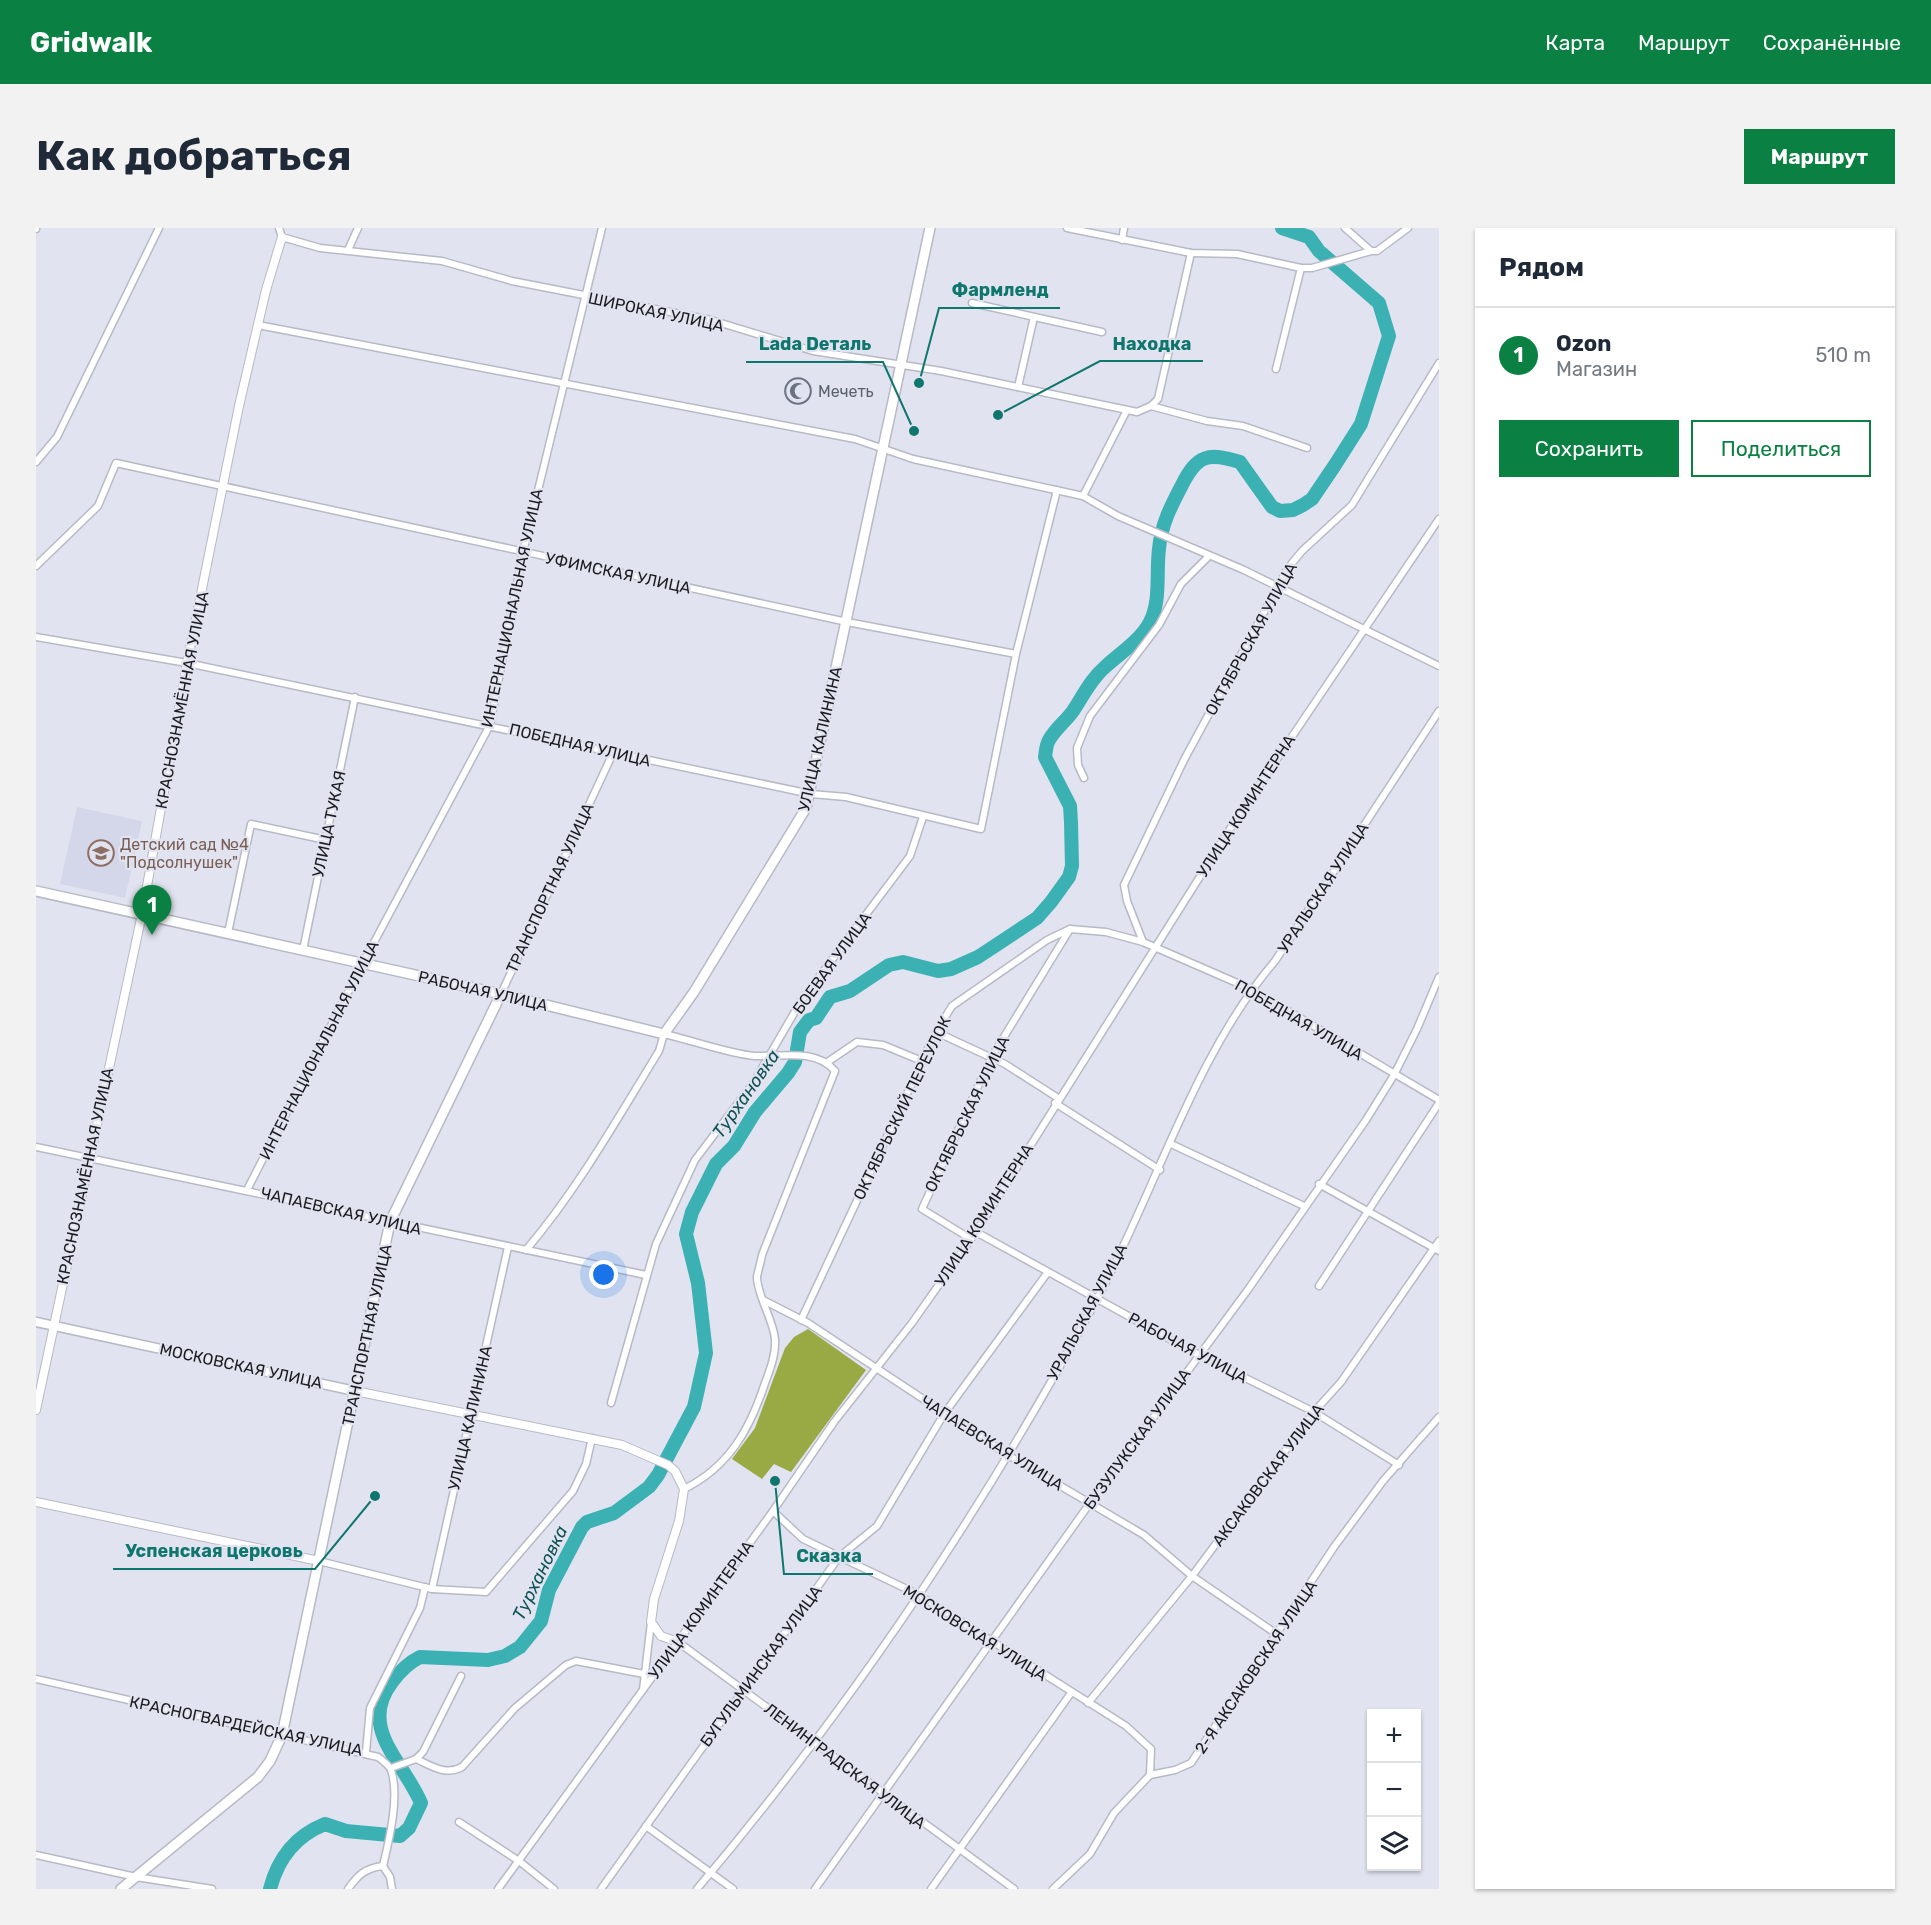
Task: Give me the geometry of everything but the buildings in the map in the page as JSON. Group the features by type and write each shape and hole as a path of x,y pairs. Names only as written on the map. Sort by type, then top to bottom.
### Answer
{"main road":[{"name":"УЛИЦА КАЛИНИНА","path":"664,1034 694,992 799,824 811,794 930,228"},
{"name":"РАБОЧАЯ УЛИЦА","path":"36,891 501,994 664,1034"},
{"name":"ТРАНСПОРТНАЯ УЛИЦА","path":"121,1889 258,1777 270,1761 282,1735 390,1222 501,994"},
{"name":"МОСКОВСКАЯ УЛИЦА","path":"36,1322 355,1390"}],"street":[{"path":"36,462 57,437 159,228"},
{"path":"279,228 282,237"},
{"path":"348,250 358,228"},
{"name":"ИНТЕРНАЦИОНАЛЬНАЯ УЛИЦА","path":"248,1190 363,963 490,724 523,552 602,228"},
{"path":"1067,228 1191,253 1237,254 1301,268 1381,250 1408,228"},
{"path":"1122,240 1124,228"},
{"path":"1345,228 1371,251"},
{"name":"ШИРОКАЯ УЛИЦА","path":"282,237 320,248 442,261 512,281 711,320 813,351 902,364 1137,412 1151,406 1207,421 1243,426 1307,448"},
{"name":"КРАСНОЗНАМЁННАЯ УЛИЦА","path":"36,1410 88,1158 142,914 187,663 225,488 239,406 282,237"},
{"path":"1151,406 1158,399 1191,253"},
{"path":"1276,369 1301,268"},
{"path":"972,303 1102,332"},
{"path":"1018,387 1034,317"},
{"path":"258,325 564,382 855,440 883,450 1083,496 1118,516 1279,587 1439,666"},
{"name":"ОКТЯБРЬСКАЯ УЛИЦА","path":"1143,942 1127,901 1124,885 1184,760 1288,568 1302,551 1352,505 1439,363"},
{"path":"1083,496 1127,410"},
{"name":"УФИМСКАЯ УЛИЦА","path":"36,566 98,506 116,463 847,622 1016,654"},
{"path":"1016,654 1057,490"},
{"name":"УЛИЦА КОМИНТЕРНА","path":"498,1889 773,1511 834,1422 876,1371 976,1232 1234,821 1439,519"},
{"path":"1084,778 1078,765 1077,748 1090,716 1159,625 1181,584 1209,556"},
{"name":"ПОБЕДНАЯ УЛИЦА","path":"36,637 187,663 490,724 613,753 811,794 846,797 923,818 981,829 1016,654"},
{"name":"УЛИЦА ТУКАЯ","path":"303,950 355,697"},
{"name":"УРАЛЬСКАЯ УЛИЦА","path":"697,1889 814,1744 918,1596 1008,1455 1097,1300 1160,1170 1204,1071 1251,989 1275,960 1439,711"},
{"name":"ТРАНСПОРТНАЯ УЛИЦА","path":"501,994 613,753"},
{"name":"БОЕВАЯ УЛИЦА","path":"611,1403 646,1275 666,1220 695,1160 772,1054 801,1001 910,856 923,818"},
{"path":"228,933 251,824 326,840"},
{"path":"1070,929 1106,932 1143,942 1155,948"},
{"name":"ОКТЯБРЬСКАЯ УЛИЦА","path":"971,1239 922,1209 991,1058 1070,929"},
{"name":"ОКТЯБРЬСКИЙ ПЕРЕУЛОК","path":"801,1320 922,1060 952,1006 1047,940 1070,929"},
{"name":"ПОБЕДНАЯ УЛИЦА","path":"1155,948 1251,989 1439,1101"},
{"name":"БУЗУЛУКСКАЯ УЛИЦА","path":"815,1889 1090,1503 1247,1291 1394,1075 1418,1029 1439,977"},
{"path":"936,1032 991,1058 1160,1170"},
{"name":"РАБОЧАЯ УЛИЦА","path":"664,1034 755,1056 772,1054 804,1056 826,1063"},
{"name":"УЛИЦА КАЛИНИНА","path":"526,1250 557,1214 584,1175 659,1051 664,1034"},
{"path":"642,1691 654,1599 679,1521 684,1489 703,1480 728,1457 747,1431 771,1365 775,1343 773,1322 757,1279 762,1255 834,1079 835,1071 826,1063 857,1042 883,1046 922,1060"},
{"path":"1319,1286 1439,1101"},
{"path":"1171,1144 1304,1206"},
{"name":"ЧАПАЕВСКАЯ УЛИЦА","path":"36,1147 646,1275"},
{"path":"1319,1184 1436,1249"},
{"name":"РАБОЧАЯ УЛИЦА","path":"976,1232 1199,1355 1314,1412 1399,1465"},
{"name":"АКСАКОВСКАЯ УЛИЦА","path":"1088,1703 1192,1576 1314,1412 1341,1382 1436,1249 1439,1241"},
{"name":"УЛИЦА КАЛИНИНА","path":"366,1752 367,1720 370,1708 429,1588 508,1246"},
{"name":"БУГУЛЬМИНСКАЯ УЛИЦА","path":"602,1889 839,1557 877,1526 944,1414 1048,1272"},
{"name":"ЧАПАЕВСКАЯ УЛИЦА","path":"765,1300 801,1320 1008,1455 1144,1535 1192,1576 1275,1633"},
{"name":"МОСКОВСКАЯ УЛИЦА","path":"355,1390 592,1438 652,1456 675,1471 684,1489"},
{"name":"2-Я АКСАКОВСКАЯ УЛИЦА","path":"1150,1775 1175,1770 1191,1763 1275,1633 1376,1490 1399,1465 1433,1420 1439,1417"},
{"path":"36,1502 319,1561 429,1588 480,1593 491,1589 573,1491 586,1464 592,1438"},
{"name":"МОСКОВСКАЯ УЛИЦА","path":"773,1511 803,1539 918,1596 1126,1726 1151,1749 1150,1775"},
{"path":"651,1622 661,1636 678,1642"},
{"name":"ЛЕНИНГРАДСКАЯ УЛИЦА","path":"678,1642 1014,1889"},
{"path":"416,1759 444,1771 453,1772 462,1767 515,1708 566,1665 576,1662 644,1674"},
{"path":"392,1889 390,1876 383,1866 391,1832 393,1780 391,1768 416,1759 423,1752 461,1676"},
{"name":"КРАСНОГВАРДЕЙСКАЯ УЛИЦА","path":"36,1679 366,1752 378,1757 391,1768"},
{"path":"931,1889 1071,1692"},
{"path":"1053,1889 1090,1854 1114,1813 1150,1775"},
{"path":"459,1822 519,1861 554,1889"},
{"path":"646,1827 733,1889"},
{"path":"36,1855 135,1877 212,1889"},
{"path":"348,1889 360,1874 371,1867 383,1866"}],"shaded area":[{"name":"Детский сад №4 \"Подсолнушек\"","path":"77,807 142,821 125,898 60,884"}],"green space":[{"path":"808,1329 866,1370 791,1472 774,1464 762,1479 732,1459 755,1428 785,1348 794,1337"}],"waterway":[{"name":"Турхановка","path":"270,1889 278,1867 289,1849 305,1835 325,1824 346,1831 400,1836 409,1828 421,1803 387,1744 381,1730 379,1715 382,1699 392,1682 404,1668 420,1657 488,1660 505,1656 520,1647 541,1621 549,1590 582,1527 587,1522 614,1513 649,1487 658,1475 694,1407 706,1353 698,1283 686,1234 692,1212 716,1164 734,1146 755,1112 795,1062 800,1032 809,1020 816,1018 830,997 850,991 889,965 903,962 938,971 951,969 978,957 1037,918 1069,877 1072,866 1070,806 1045,757 1047,744 1096,677 1135,641 1150,622 1156,605 1158,558 1162,532 1174,500 1187,475 1199,462 1212,457 1240,462 1272,507 1280,511 1293,510 1312,499 1361,424 1389,336 1379,303 1319,251 1309,237 1282,228"}],"place":[{"name":"Фармленд","path":"919,383"},
{"name":"Мечеть","path":"798,391"},
{"name":"Находка","path":"998,415"},
{"name":"Lada Dеталь","path":"914,431"},
{"name":"Детский сад №4 \"Подсолнушек\"","path":"101,853"},
{"name":"Ozon","path":"152,935"},
{"name":"Сказка","path":"775,1481"},
{"name":"Успенская церковь","path":"375,1496"}]}
